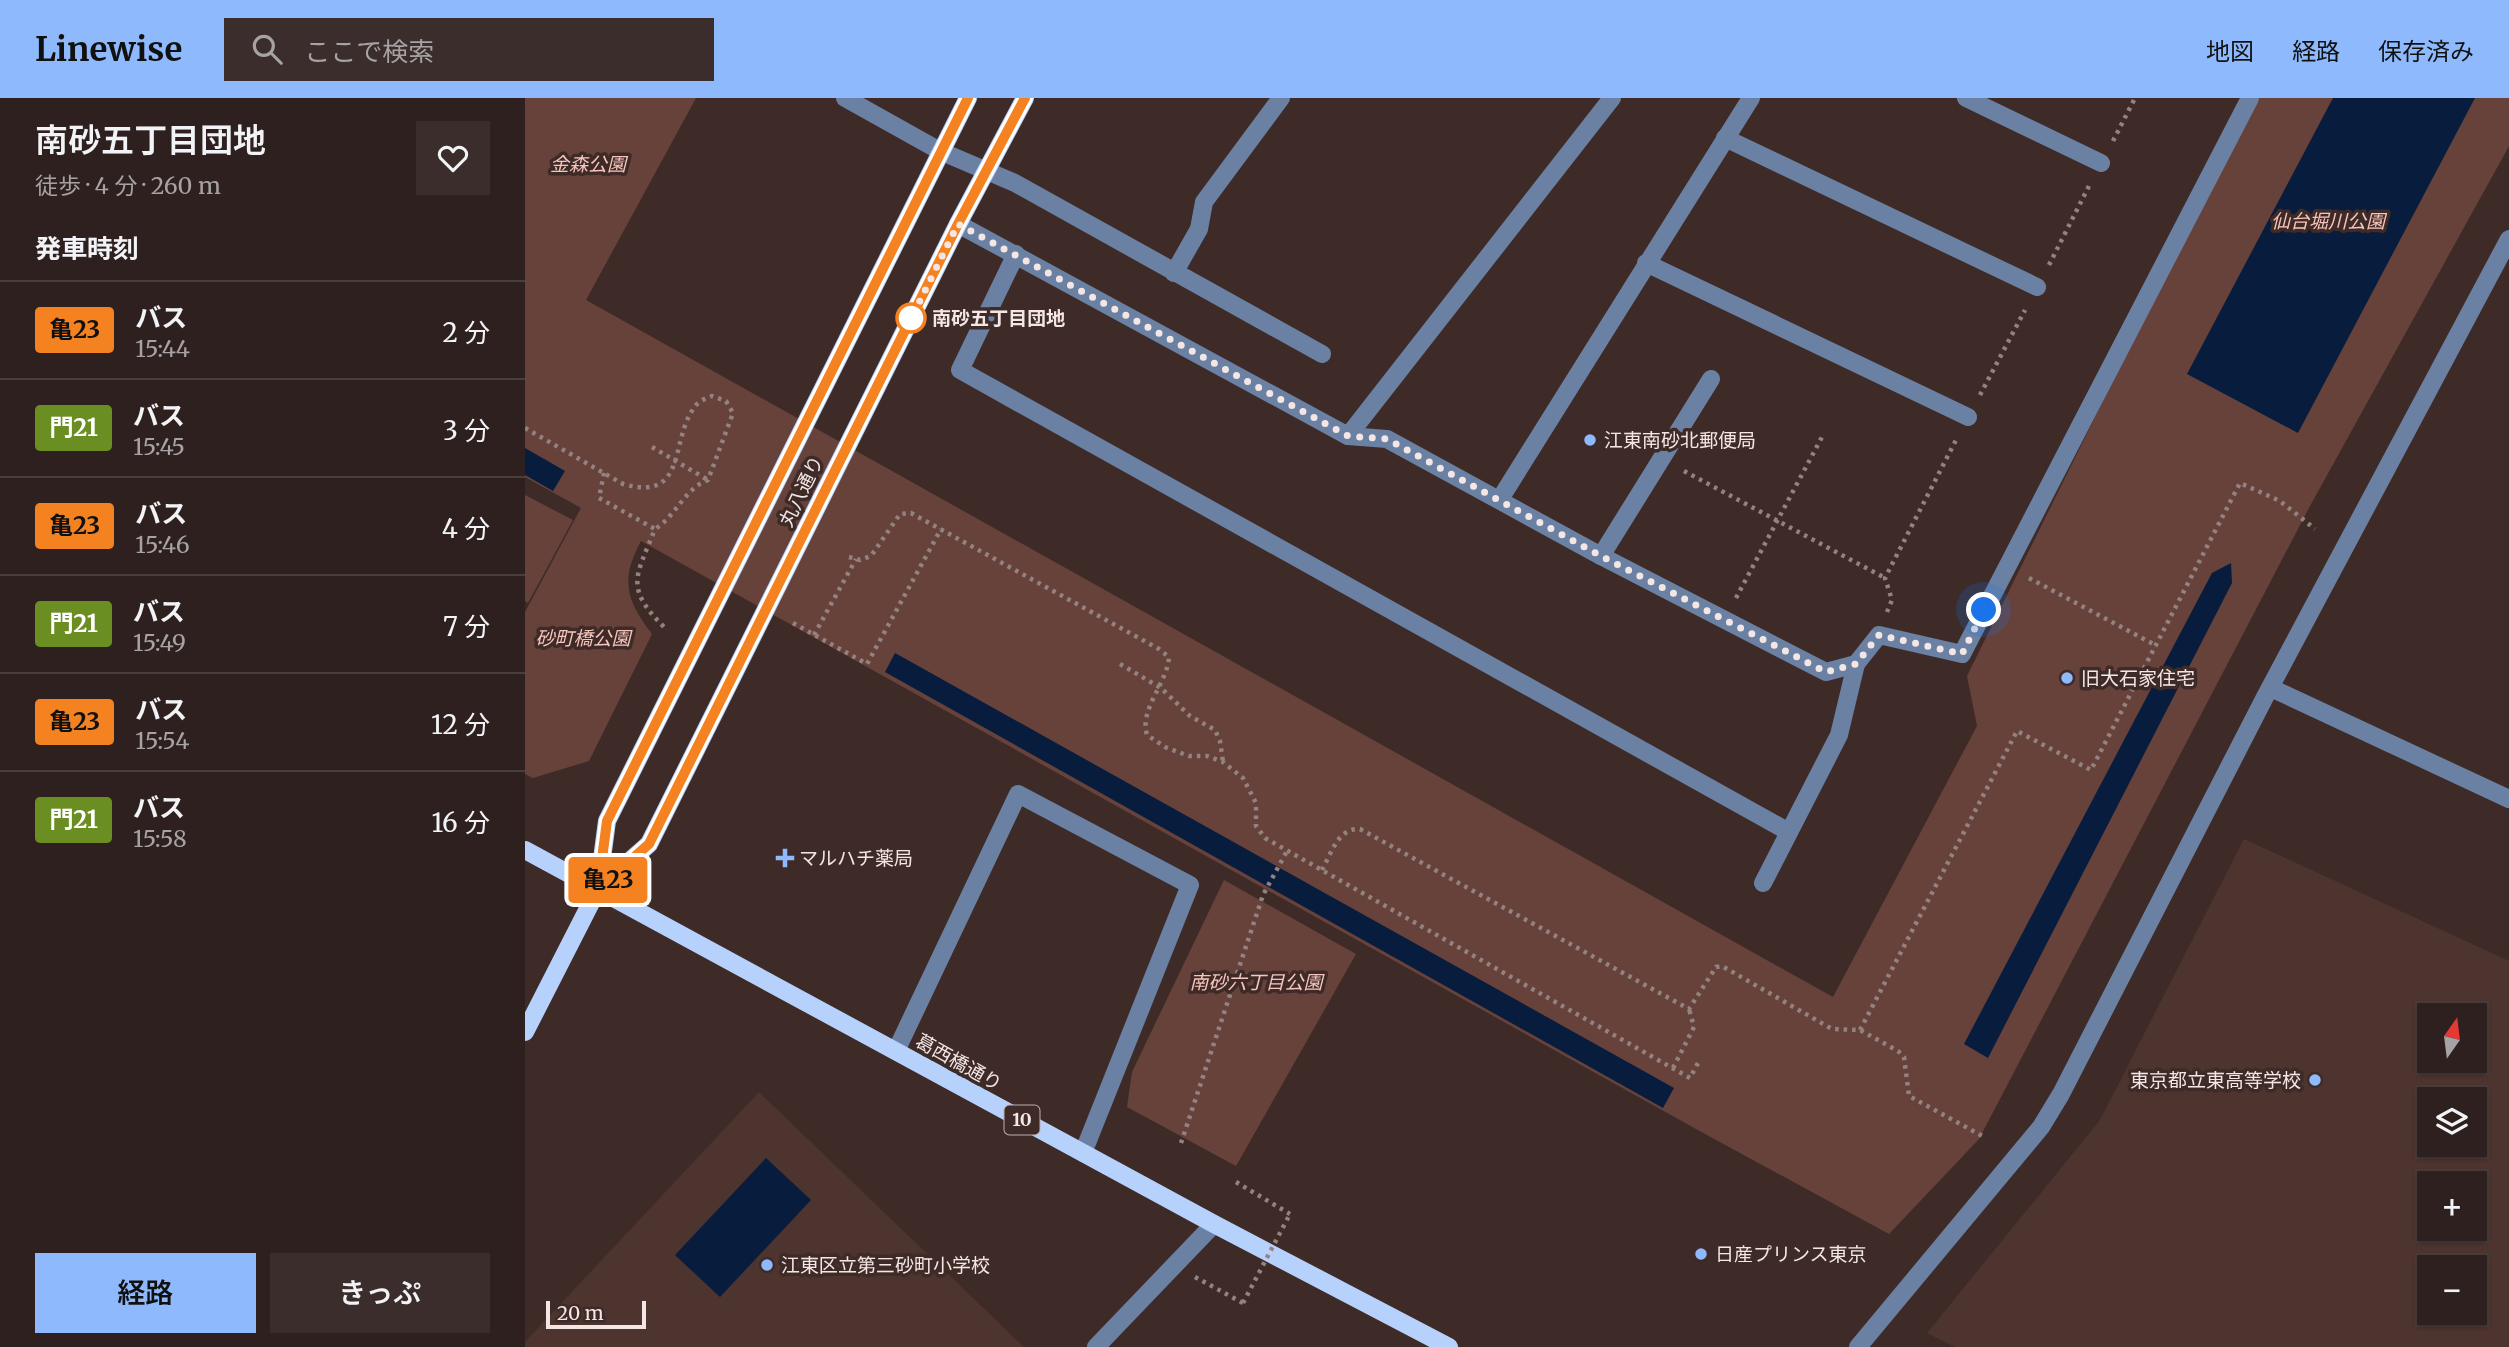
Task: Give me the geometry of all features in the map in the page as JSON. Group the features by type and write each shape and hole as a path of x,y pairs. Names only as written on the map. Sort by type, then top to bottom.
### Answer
{"main road":[{"name":"丸八通り","path":"525,1032 598,889 607,821 968,98"},
{"name":"丸八通り","path":"598,889 649,844 958,224 1025,98"},
{"name":"葛西橋通り","path":"525,850 1214,1224 1449,1347"}],"street":[{"path":"845,98 940,151 1015,183 1322,354"},
{"path":"1174,273 1199,229 1204,202 1281,98"},
{"path":"1348,436 1612,98"},
{"path":"1500,499 1751,98"},
{"path":"1966,98 2101,163"},
{"path":"1762,883 1839,736 1856,664 1879,635 1962,654 2250,98"},
{"path":"1725,138 2037,288"},
{"path":"958,224 1348,436 1387,439 1601,556 1826,672 1856,664"},
{"path":"1858,1347 2041,1127 2061,1094 2270,688 2509,239"},
{"path":"1016,254 960,370 1789,832"},
{"path":"1646,263 1968,417"},
{"path":"1601,556 1711,379"},
{"path":"2270,688 2509,799"},
{"path":"896,1051 1018,794 1190,885 1083,1153"},
{"path":"1095,1347 1214,1224"}],"path":[{"path":"1885,578 2135,98"},
{"path":"525,428 622,484 652,488 671,476 688,421 698,402 712,396 726,401 733,413 708,480 698,484 666,522 655,529 639,570 637,590 646,609 664,627"},
{"path":"1724,620 1822,437"},
{"path":"652,447 708,480"},
{"path":"1662,460 1885,578 1892,600 1879,635"},
{"path":"604,473 599,498 655,529"},
{"path":"1860,1030 2017,732 2091,770 2240,484 2280,501 2315,529"},
{"path":"849,558 870,556 900,514 911,513 1159,649 1169,657 1168,670 1147,714 1144,725 1147,735 1165,747 1223,762 1243,778 1256,803 1256,826 1265,838 1690,1078 1699,1061"},
{"path":"793,624 867,664 941,530"},
{"path":"814,635 856,559"},
{"path":"2007,566 2157,646"},
{"path":"1120,664 1161,688 1190,716 1215,730 1220,741 1223,762"},
{"path":"1322,870 1342,833 1350,829 1360,829 1689,1009 1694,1027 1673,1068"},
{"path":"1181,1143 1263,895 1287,851"},
{"path":"1689,1009 1716,967 1722,966 1832,1029 1860,1030 1898,1051 1904,1058 1909,1096 1986,1138"},
{"path":"1188,1274 1243,1303 1290,1214 1236,1182"}],"shaded area":[{"name":"東京都立東高等学校","path":"2244,839 2509,961 2509,1347 1955,1347 1927,1333 2100,1120"},
{"name":"江東区立第三砂町小学校","path":"759,1092 1024,1347 525,1347 525,1342"}],"green space":[{"name":"仙台堀川公園","path":"525,98 696,98 586,300 1833,997 1977,726 1967,676 2253,98 2509,98 2509,146 2310,506 1979,1139 1889,1234 641,541 630,567 629,589 636,611 652,634 589,761 533,778 525,774 525,612 581,508 525,477"},
{"path":"525,495 573,520 528,603 525,601"},
{"name":"南砂六丁目公園","path":"1224,880 1356,954 1236,1166 1127,1107 1132,1072"}],"water":[{"path":"2333,98 2475,98 2298,433 2187,374"},
{"path":"525,448 565,471 553,491 525,475"},
{"path":"2231,563 2232,583 1988,1058 1964,1044 2212,573"},
{"path":"895,653 1674,1088 1663,1108 885,672"},
{"path":"766,1158 811,1200 720,1297 675,1255"}],"bus line":[{"name":"亀23","path":"968,98 607,821 598,889 649,844 958,224 1025,98"}],"place":[{"name":"南砂五丁目団地","path":"911,318"},
{"name":"江東南砂北郵便局","path":"1590,440"},
{"name":"旧大石家住宅","path":"2067,678"},
{"name":"マルハチ薬局","path":"785,858"},
{"name":"東京都立東高等学校","path":"2315,1080"},
{"name":"日産プリンス東京","path":"1701,1254"},
{"name":"江東区立第三砂町小学校","path":"767,1265"}],"route":[{"path":"911,318 910,321 958,224 1348,436 1387,439 1601,556 1826,672 1856,664 1879,635 1962,654 1984,610"}],"park label":[{"name":"金森公園","path":"588,164"},
{"name":"砂町橋公園","path":"583,638"}]}
